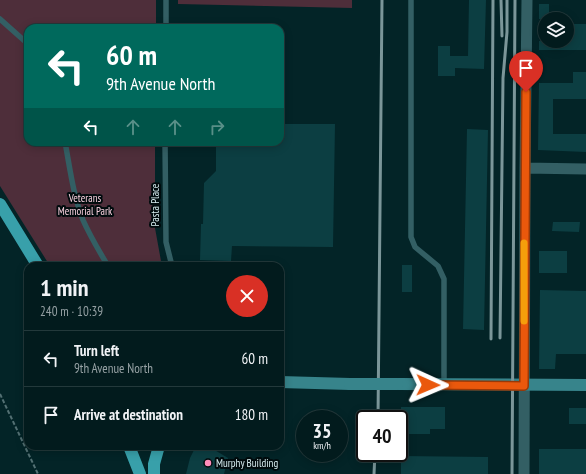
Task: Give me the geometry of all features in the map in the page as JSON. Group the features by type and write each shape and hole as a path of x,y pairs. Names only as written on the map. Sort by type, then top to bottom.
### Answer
{"main road":[{"path":"0,204 36,262"},
{"path":"131,450 140,474"},
{"path":"154,474 154,464 159,450"}],"street":[{"path":"524,474 524,168 527,0"},
{"path":"524,168 586,169"},
{"path":"284,382 524,386 586,385"}],"lane":[{"path":"166,0 166,24"},
{"path":"411,0 411,237 415,247 438,266 444,279 444,385"},
{"path":"0,19 24,40"},
{"path":"66,146 73,185 83,219 106,262"},
{"name":"Pasta Place","path":"165,146 166,242 171,262"}],"path":[{"path":"0,394 24,445"},
{"path":"27,450 38,474"}],"green space":[{"name":"Veterans Memorial Park","path":"0,0 156,0 156,24 24,24 24,146 155,146 155,228 161,262 48,262 0,186"},
{"path":"178,0 352,0 352,8 178,4"}],"building":[{"path":"469,0 486,0 484,69 455,68 455,76 438,76 438,46 450,46 450,56 468,56"},
{"path":"539,4 549,4 549,12 539,12"},
{"path":"574,24 586,24 586,50 539,50 539,48 574,48"},
{"path":"573,72 586,72 586,99 553,99 553,134 586,134 586,152 538,150 539,83 573,83"},
{"path":"284,124 335,124 333,247 232,246 231,261 200,260 204,183 216,171 216,146 284,146"},
{"path":"467,129 488,130 484,330 463,329"},
{"path":"553,222 580,222 579,232 552,231"},
{"path":"539,251 567,251 567,273 539,273"},
{"path":"402,265 412,265 412,292 402,292"},
{"path":"540,290 586,291 586,354 556,354 555,369 539,369"},
{"path":"401,407 445,407 445,429 430,429 430,434 408,434 408,410 401,410"},
{"path":"569,408 586,408 586,424 569,424"},
{"path":"539,449 586,449 586,474 539,474"},
{"name":"Murphy Building","path":"194,450 215,450 228,458 224,474 186,474 190,458"},
{"path":"408,456 488,457 488,474 401,474 401,462 408,462"}],"railway":[{"path":"378,410 382,0"},
{"path":"491,339 493,0"},
{"path":"501,0 502,36"},
{"path":"500,338 503,78 507,32 507,0"},
{"path":"512,474 515,0"},
{"path":"374,474 375,462"}],"slow traffic":[{"path":"524,243 524,321"}],"place":[{"name":"Murphy Building","path":"208,463"}],"route":[{"path":"428,385 524,386 524,168 526,92"}]}
